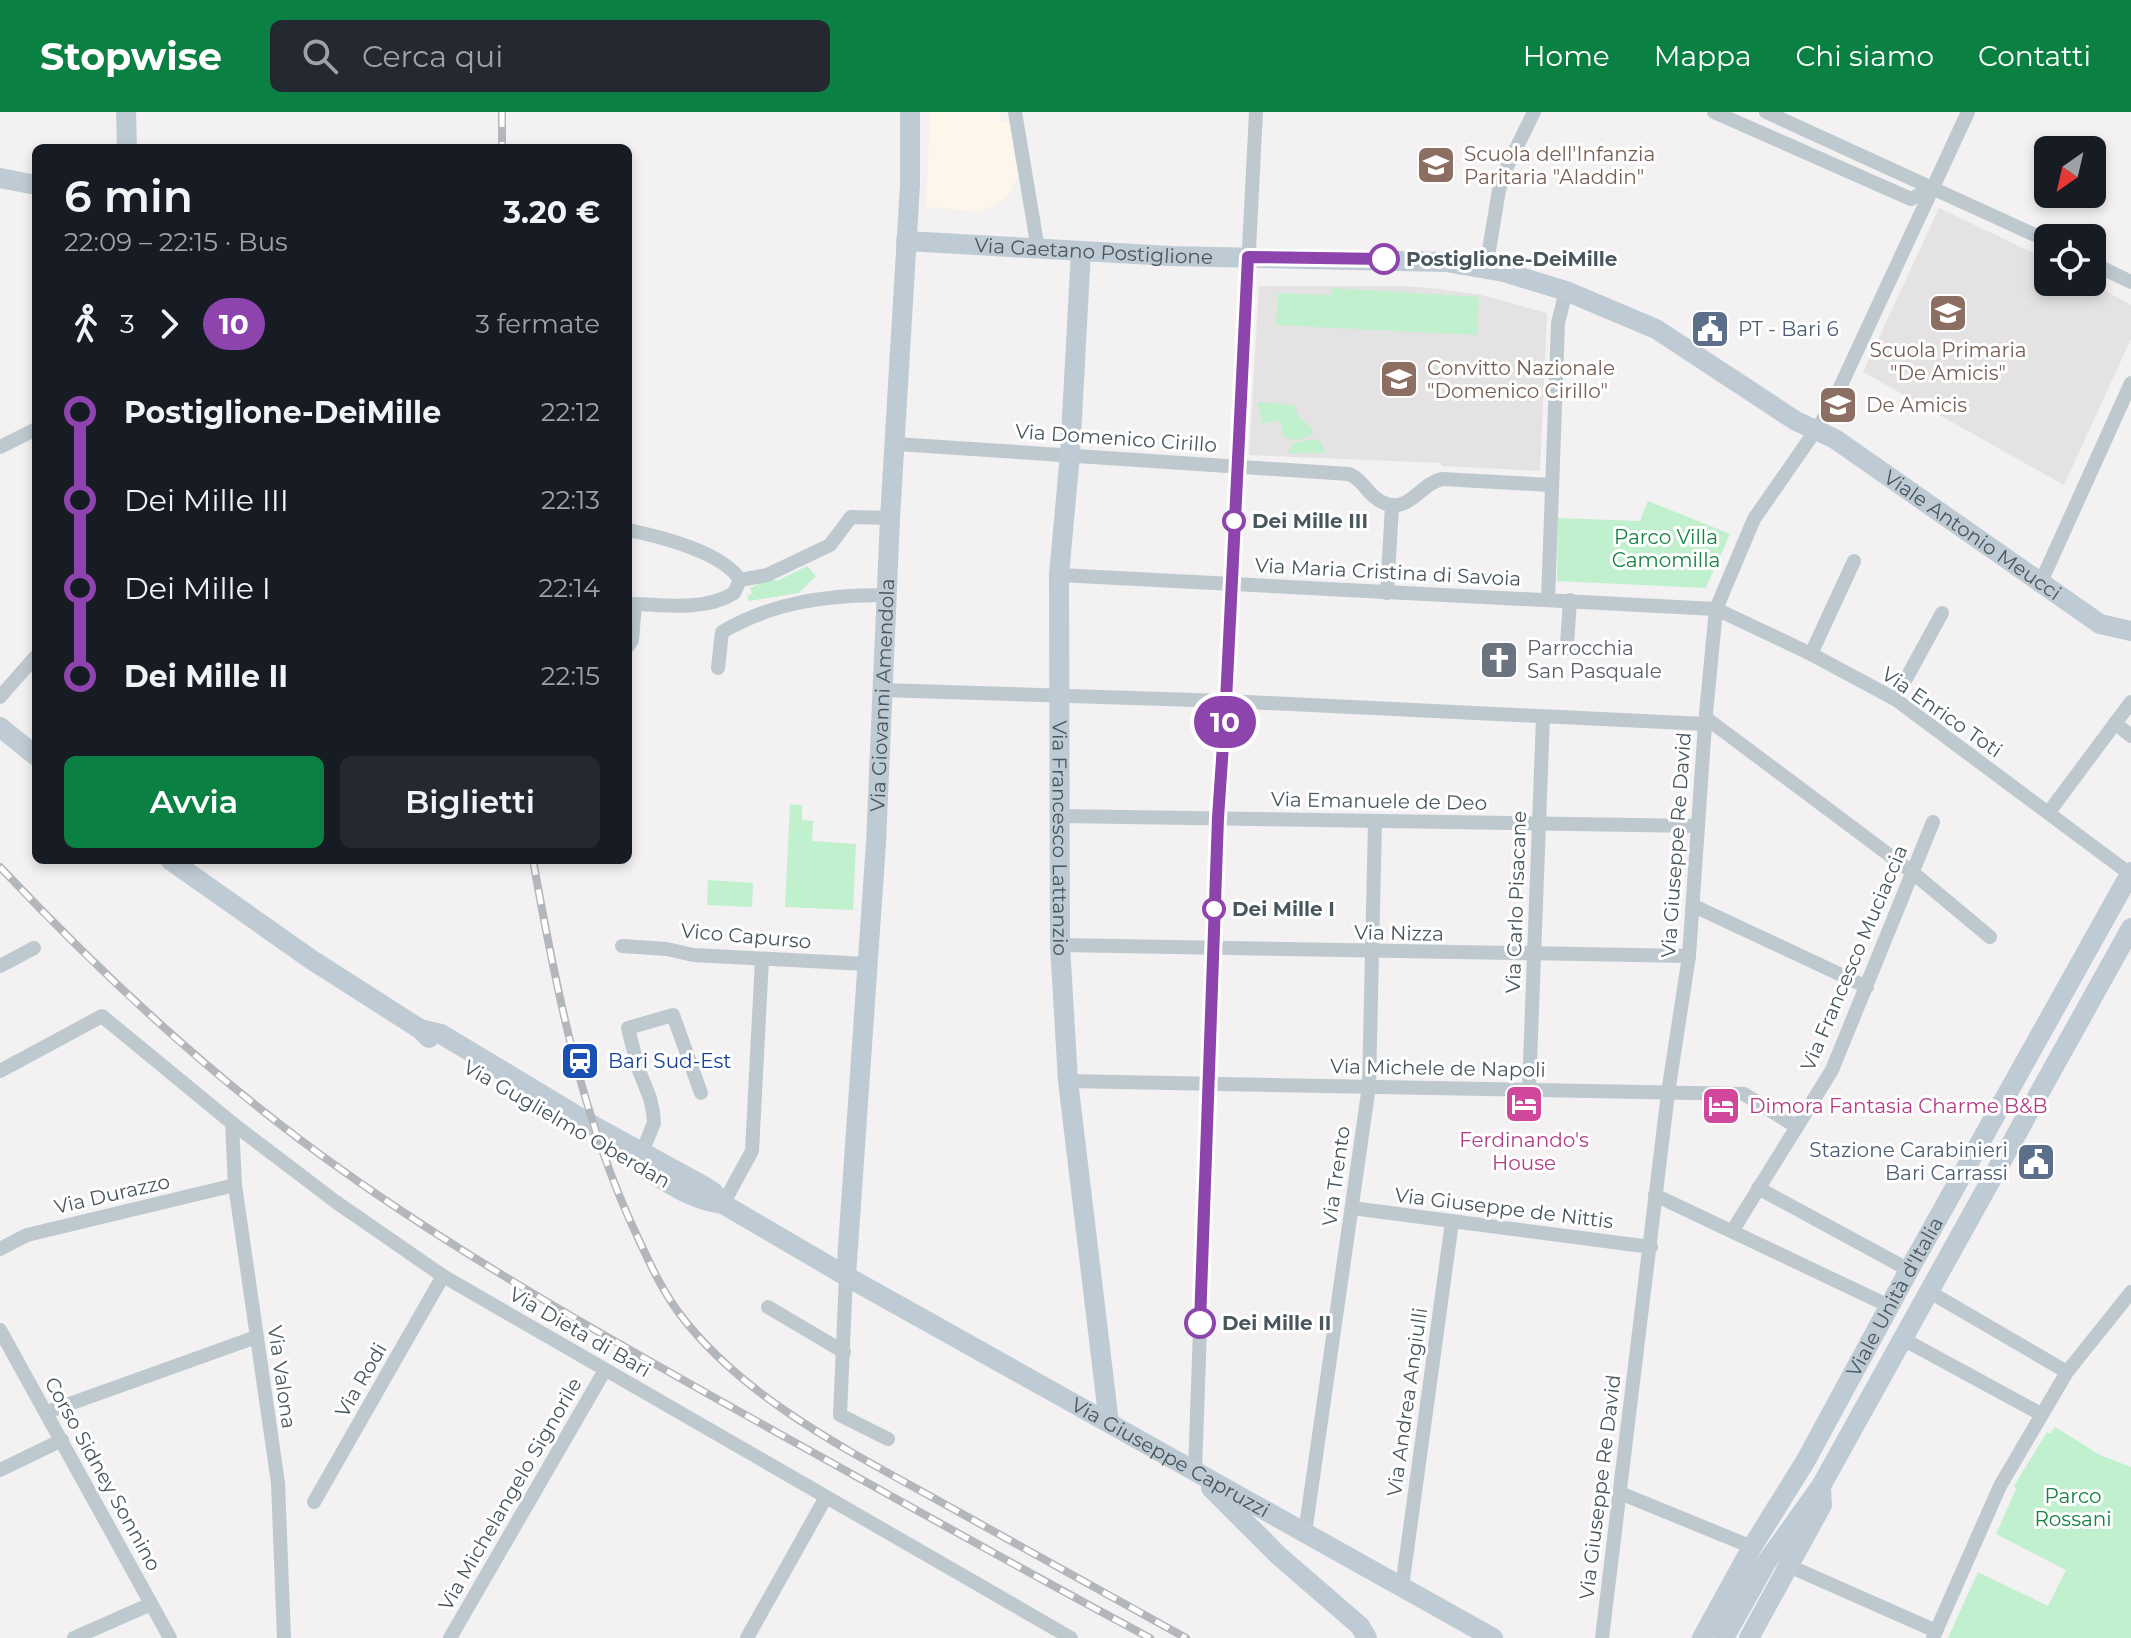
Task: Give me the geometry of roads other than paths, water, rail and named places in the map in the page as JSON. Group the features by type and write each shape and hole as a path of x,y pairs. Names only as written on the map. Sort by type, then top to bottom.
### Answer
{"main road":[{"path":"126,112 127,144"},
{"name":"Via Giovanni Amendola","path":"846,1276 876,843 910,112"},
{"path":"0,178 32,184"},
{"name":"Via Gaetano Postiglione","path":"906,241 1081,251 1446,262 1486,268 1566,291 1656,329 1796,421 1816,429"},
{"name":"Via Francesco Lattanzio","path":"1081,251 1070,454 1059,575 1060,945 1068,1081 1109,1423"},
{"name":"Viale Antonio Meucci","path":"1816,429 1835,439 2104,626 2131,631"},
{"path":"0,727 32,753"},
{"name":"Via Guglielmo Oberdan","path":"175,864 420,1029 435,1045 530,1104 694,1197 723,1204"},
{"path":"200,864 215,893"},
{"name":"Viale Unità d'Italia","path":"1702,1638 1752,1547 1805,1462 2130,873"},
{"name":"Viale Unità d'Italia","path":"1724,1638 1766,1563 1821,1486 2131,928"},
{"path":"2066,988 2081,991 2091,1002"},
{"name":"Via Guglielmo Oberdan","path":"420,1029 441,1034 713,1192 723,1204 846,1276"},
{"path":"1962,1174 1974,1185 1987,1188"},
{"name":"Via Giuseppe Capruzzi","path":"846,1276 1493,1638"},
{"path":"1195,1471 1279,1556 1360,1626 1367,1638"},
{"name":"Viale Unità d'Italia","path":"1749,1638 1822,1505 1821,1486"}],"street":[{"path":"1015,112 1038,249"},
{"path":"1195,1471 1212,948 1256,112"},
{"path":"1486,268 1499,190 1534,112"},
{"path":"1714,112 1911,199 1932,188"},
{"path":"1766,112 2034,235"},
{"name":"Via Giuseppe Re David","path":"1602,1638 1668,1093 1689,956 1716,609 1754,519 1829,411 1968,112"},
{"path":"1854,174 1863,155"},
{"path":"2106,270 2131,282"},
{"path":"1548,600 1558,323 1566,291"},
{"path":"2041,582 2130,386"},
{"path":"0,447 32,431"},
{"name":"Via Domenico Cirillo","path":"896,444 1349,474 1357,477 1370,494 1392,506"},
{"path":"1387,593 1392,506 1406,503 1432,481 1442,479 1551,485"},
{"path":"740,580 767,575 830,545 851,517 890,518"},
{"path":"632,531 714,558 736,573 740,580"},
{"path":"1811,654 1854,561"},
{"name":"Via Maria Cristina di Savoia","path":"1059,575 1716,609"},
{"path":"632,640 635,604 689,606 717,601 734,593 740,580"},
{"path":"718,668 722,632 750,616 828,597 886,595"},
{"path":"1570,600 1567,645 1577,650"},
{"name":"Via Enrico Toti","path":"1716,609 1811,654 1895,699 2130,873"},
{"path":"1895,699 1942,613"},
{"path":"0,697 32,661"},
{"path":"881,690 1035,697 1058,694 1543,717 1705,721 1912,872 1990,937"},
{"path":"2049,812 2131,702"},
{"name":"Via Carlo Pisacane","path":"1529,1089 1543,717"},
{"path":"2115,723 2131,736"},
{"name":"Via Emanuele de Deo","path":"1059,816 1698,826"},
{"name":"Via Trento","path":"1305,1533 1369,1086 1375,821"},
{"name":"Via Francesco Muciaccia","path":"1733,1230 1832,1070 1933,822"},
{"path":"1694,906 1867,987"},
{"name":"Via Nizza","path":"1060,945 1689,956"},
{"name":"Vico Capurso","path":"622,946 667,949 693,955 867,964"},
{"path":"0,966 34,948"},
{"path":"723,1204 752,1151 762,959"},
{"path":"642,1152 654,1123 653,1112 628,1028 673,1015 701,1093"},
{"name":"Via Dieta di Bari","path":"0,1071 102,1016 232,1123 336,1202 443,1276 1073,1638"},
{"name":"Via Michele de Napoli","path":"1068,1081 1744,1094 1797,1127"},
{"name":"Via Valona","path":"232,1123 235,1185 278,1483 284,1638"},
{"name":"Via Durazzo","path":"0,1249 27,1235 235,1185"},
{"path":"1758,1188 1909,1270"},
{"path":"1655,1195 1889,1306"},
{"name":"Via Giuseppe de Nittis","path":"1352,1208 1651,1247"},
{"name":"Via Andrea Angiulli","path":"1402,1587 1452,1222"},
{"name":"Via Rodi","path":"314,1502 443,1276"},
{"path":"846,1276 840,1415 888,1439"},
{"path":"1928,1291 2067,1372"},
{"path":"1789,1566 1935,1634 2000,1486 2067,1372 2131,1292"},
{"path":"768,1307 844,1352"},
{"name":"Corso Sidney Sonnino","path":"0,1330 170,1638"},
{"path":"47,1412 256,1337"},
{"path":"1901,1338 2044,1410"},
{"name":"Via Michelangelo Signorile","path":"450,1638 605,1370"},
{"path":"0,1470 62,1440"},
{"path":"1620,1493 1752,1547"},
{"path":"747,1638 826,1497"},
{"path":"74,1638 151,1604"}],"railway":[{"path":"502,112 502,144"},
{"path":"534,864 573,1053 601,1147 618,1193 662,1286 679,1313 705,1344 735,1373 803,1423 1186,1638"},
{"path":"0,867 121,988 205,1064 293,1135 392,1204 499,1273 609,1338 1150,1638"}],"place":[{"name":"Scuola dell'Infanzia Paritaria \"Aladdin\"","path":"1436,165"},
{"name":"Postiglione-DeiMille","path":"1384,259"},
{"name":"Scuola Primaria \"De Amicis\"","path":"1948,313"},
{"name":"PT - Bari 6","path":"1710,329"},
{"name":"Convitto Nazionale \"Domenico Cirillo\"","path":"1399,379"},
{"name":"De Amicis","path":"1838,405"},
{"name":"Dei Mille III","path":"1234,521"},
{"name":"Parrocchia San Pasquale","path":"1499,660"},
{"name":"Dei Mille I","path":"1214,909"},
{"name":"Bari Sud-Est","path":"580,1061"},
{"name":"Ferdinando's House","path":"1524,1104"},
{"name":"Dimora Fantasia Charme B&B","path":"1721,1106"},
{"name":"Stazione Carabinieri Bari Carrassi","path":"2036,1162"},
{"name":"Dei Mille II","path":"1200,1323"}],"park label":[{"name":"Parco Villa Camomilla","path":"1666,548"},
{"name":"Parco Rossani","path":"2073,1508"}]}
